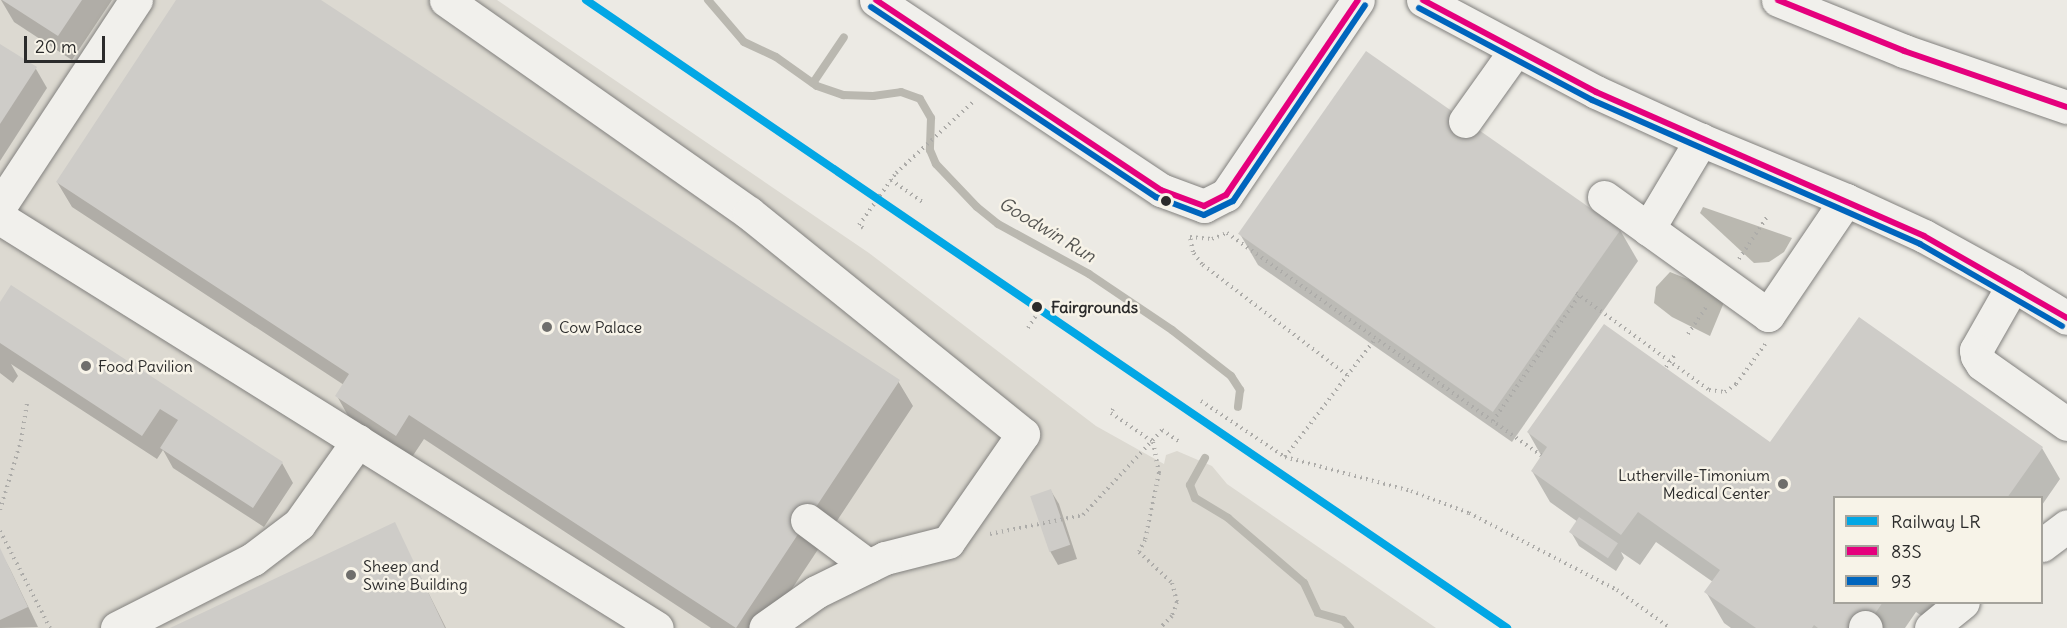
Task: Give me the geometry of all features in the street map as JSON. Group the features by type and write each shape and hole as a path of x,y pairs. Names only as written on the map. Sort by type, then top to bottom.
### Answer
{"main road":[{"path":"0,206 136,0"},
{"path":"446,0 749,213 1023,434 948,542 885,558 816,592 765,628"},
{"path":"876,0 1161,190 1204,206 1226,195 1358,0"},
{"path":"1423,0 1515,51 1701,140 1846,200 1924,236 2067,318"},
{"path":"1778,0 1904,51 2067,107"},
{"path":"1465,121 1515,51"},
{"path":"1652,220 1701,140"},
{"path":"1599,203 1613,183 1652,220 1778,302 1846,200"},
{"path":"0,218 358,441 645,625"},
{"path":"2013,285 1976,350 1977,356 1982,364 2067,424"},
{"path":"117,628 254,559 298,524 358,441"},
{"path":"807,520 869,566"},
{"path":"2043,544 2067,526"},
{"path":"1931,628 1962,604"}],"path":[{"path":"863,228 859,225 896,173 981,94"},
{"path":"891,180 924,203"},
{"path":"1737,263 1767,217"},
{"path":"1347,375 1202,264 1193,252 1190,237 1212,239 1227,233 1541,455"},
{"path":"1493,421 1577,295 1709,390 1725,392 1736,384 1769,338"},
{"path":"1688,334 1713,297"},
{"path":"1028,328 1043,305"},
{"path":"1285,457 1376,338"},
{"path":"1666,367 1674,356"},
{"path":"1201,401 1285,457 1411,491 1469,513 1617,590 1670,628"},
{"path":"0,510 21,441 27,403"},
{"path":"1113,409 1111,413 1153,442 1159,473 1145,540 1139,552 1172,583 1177,602 1172,616 1160,628"},
{"path":"948,542 1083,515 1153,442 1162,429 1181,443"},
{"path":"0,531 50,628"}],"shaded area":[{"path":"0,0 497,0 869,253 1096,426 1164,464 1166,455 1177,451 1212,466 1227,484 1436,628 0,628"},
{"path":"1703,207 1792,238 1784,252 1769,262 1754,263 1700,213"},
{"path":"1670,272 1727,295 1710,336 1672,317 1654,303 1656,287"}],"building":[{"path":"2,0 82,0 58,36"},
{"name":"Cow Palace","path":"176,0 321,0 900,380 736,628 409,415 396,436 335,396 349,374 56,182"},
{"path":"0,44 37,67 0,124"},
{"path":"1366,51 1621,229 1493,412 1238,234"},
{"name":"Food Pavilion","path":"11,285 283,462 253,508 160,448 178,420 160,409 142,436 0,343 0,302"},
{"name":"Lutherville-Timonium Medical Center","path":"1859,317 2043,447 2008,496 1833,496 1833,604 1882,604 1865,628 1818,628 1814,625 1812,628 1756,628 1704,592 1720,570 1638,512 1621,535 1531,471 1547,447 1527,432 1604,324 1770,442"},
{"path":"1051,489 1070,545 1049,552 1030,496"},
{"path":"1579,517 1618,543 1608,558 1569,532"},
{"name":"Sheep and Swine Building","path":"395,522 445,628 170,628"},
{"path":"0,548 28,607 0,620"}],"waterway":[{"name":"Goodwin Run","path":"708,0 744,42 776,57 817,86 843,95 873,96 901,92 920,99 931,118 930,150 936,164 977,207 998,224 1089,274 1172,330 1231,376 1240,390 1238,407"},
{"path":"813,83 844,37"},
{"name":"Goodwin Run","path":"1205,458 1190,485 1195,498 1228,518 1304,583 1318,613 1343,620 1350,628"}],"rail line":[{"name":"LR","path":"586,0 1507,628"}],"transit line":[{"name":"83S","path":"876,0 1161,190 1204,206 1226,195 1358,0"},
{"name":"83S","path":"1423,0 1596,92 1924,236 2067,318"},
{"name":"83S","path":"1778,0 1904,51 2067,107"},
{"name":"93","path":"871,7 1156,197 1204,215 1233,201 1365,5"},
{"name":"93","path":"1419,8 1592,100 1920,244 2062,326"}],"place":[{"name":"Fairgrounds","path":"1037,307"},
{"name":"Cow Palace","path":"547,327"},
{"name":"Food Pavilion","path":"86,366"},
{"name":"Lutherville-Timonium Medical Center","path":"1783,484"},
{"name":"Sheep and Swine Building","path":"351,575"}]}
